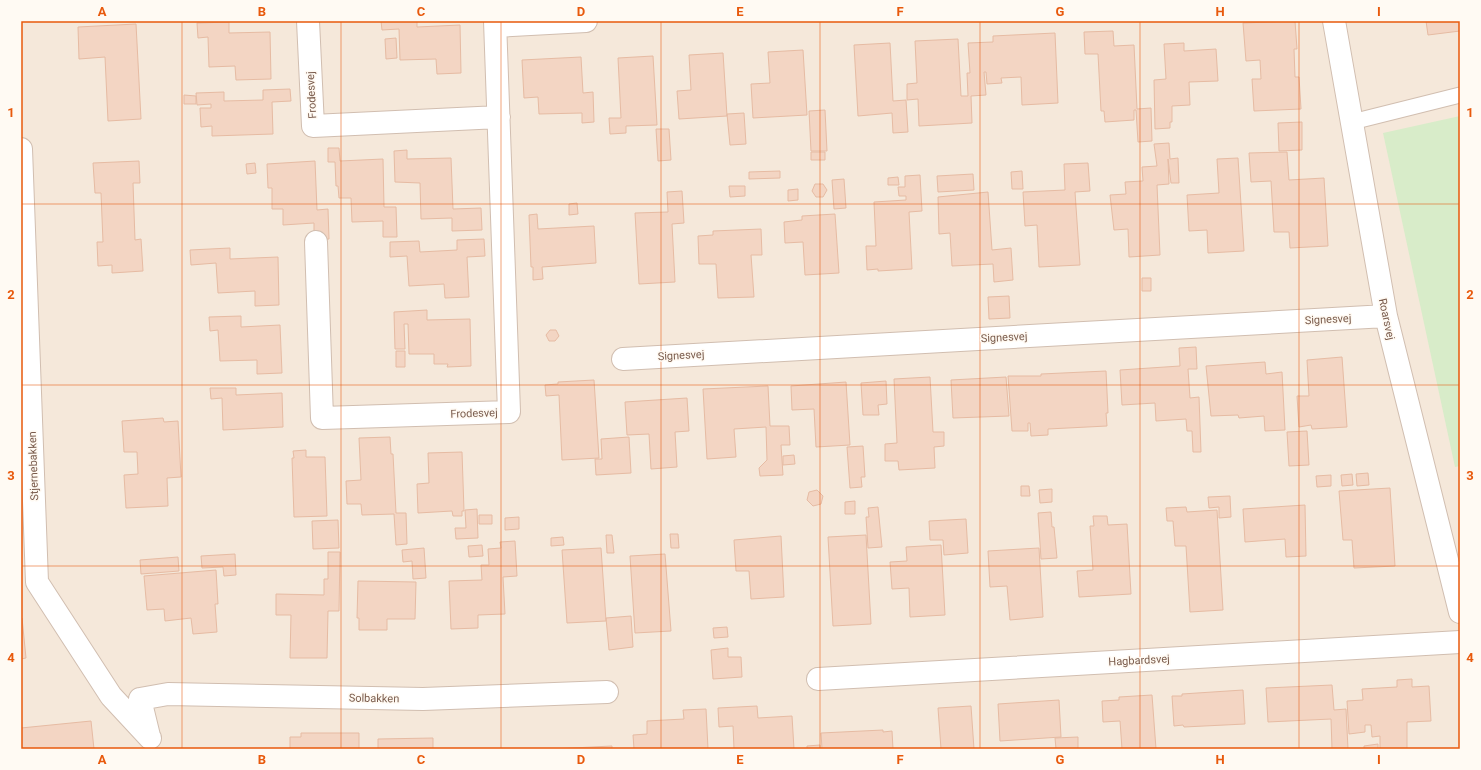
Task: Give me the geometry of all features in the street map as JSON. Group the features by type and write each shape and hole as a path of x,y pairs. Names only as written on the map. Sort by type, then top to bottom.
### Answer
{"street":[{"name":"Frodesvej","path":"308,21 313,126 499,117"},
{"path":"496,24 586,21"},
{"name":"Roarsvej","path":"1334,21 1386,316 1460,612"},
{"name":"Frodesvej","path":"316,242 322,418 509,412 496,24"},
{"name":"Stjernebakken","path":"21,149 29,583 111,696 151,744"},
{"name":"Signesvej","path":"622,359 1386,316"},
{"name":"Hagbardsvej","path":"818,679 1460,642"},
{"name":"Solbakken","path":"140,699 168,694 423,699 607,692"},
{"name":"Stjernebakken","path":"140,699 151,744"}],"lane":[{"path":"1352,122 1460,95"}],"shaded area":[{"path":"21,21 1460,21 1460,749 21,749"}],"green space":[{"path":"1460,116 1460,466 1455,467 1383,133"}],"building":[{"path":"381,21 417,21 417,27 460,25 461,73 437,74 436,59 400,60 399,29 382,30"},
{"path":"1295,21 1297,49 1294,49 1295,77 1299,77 1301,109 1254,111 1252,79 1261,79 1260,60 1246,61 1243,23"},
{"path":"1426,21 1460,21 1460,31 1428,35"},
{"path":"229,22 229,33 270,32 271,79 236,80 235,66 209,67 208,37 198,38 197,23"},
{"path":"136,24 141,119 108,121 105,57 79,59 78,27"},
{"path":"1113,31 1114,46 1134,45 1137,109 1151,108 1152,141 1138,142 1136,110 1134,110 1134,120 1105,122 1104,111 1101,111 1098,54 1085,54 1084,32"},
{"path":"1055,33 1058,103 1022,105 1021,77 1001,78 1002,83 987,84 986,72 984,72 986,95 971,96 972,123 919,126 918,99 907,100 907,84 917,83 915,41 958,39 961,96 968,96 967,73 970,73 968,43 993,42 993,36"},
{"path":"396,38 397,58 386,59 385,39"},
{"path":"890,43 893,101 906,100 908,132 893,133 892,113 858,116 854,45"},
{"path":"1184,43 1184,51 1216,49 1218,81 1189,82 1190,105 1172,106 1172,122 1170,122 1170,128 1155,129 1154,80 1166,79 1164,44"},
{"path":"803,50 807,115 753,118 751,84 770,83 768,52"},
{"path":"723,53 727,116 679,119 677,91 691,90 689,55"},
{"path":"653,56 657,125 626,126 626,133 610,134 609,118 621,118 618,58"},
{"path":"581,57 583,93 593,92 594,122 582,123 582,113 539,114 538,97 524,98 522,60"},
{"path":"290,89 291,101 272,102 273,134 212,136 212,126 201,127 200,108 211,108 211,104 197,105 196,93 224,92 224,101 263,100 263,90"},
{"path":"184,95 196,96 196,104 184,104"},
{"path":"825,110 827,151 811,151 809,111"},
{"path":"744,113 746,144 730,145 727,114"},
{"path":"1302,122 1302,150 1279,151 1278,123"},
{"path":"656,129 669,129 671,160 658,161"},
{"path":"1169,143 1170,159 1178,158 1179,183 1171,183 1168,159 1169,184 1157,185 1160,255 1129,257 1128,229 1114,230 1110,195 1126,194 1125,182 1143,181 1142,167 1157,166 1154,144"},
{"path":"328,148 339,148 340,161 383,159 384,207 396,207 397,237 383,237 383,221 352,222 351,198 339,198 338,186 336,186 335,162 328,162"},
{"path":"407,150 407,159 451,158 453,209 481,208 482,230 452,231 452,218 421,219 420,183 395,182 394,151"},
{"path":"811,152 825,152 825,160 811,160"},
{"path":"1287,152 1289,180 1324,178 1328,246 1290,248 1289,232 1274,232 1271,181 1251,182 1249,153"},
{"path":"1238,158 1244,251 1208,253 1207,230 1189,231 1187,195 1219,193 1217,159"},
{"path":"139,161 140,183 133,183 135,240 141,239 143,271 112,273 112,265 98,266 97,242 103,242 101,193 95,193 93,163"},
{"path":"315,161 317,210 328,209 329,239 314,240 314,223 283,225 283,209 272,209 272,188 268,188 267,164"},
{"path":"255,163 256,173 247,174 246,164"},
{"path":"1088,163 1090,191 1075,192 1080,265 1039,267 1037,225 1025,226 1023,192 1065,190 1064,164"},
{"path":"780,171 780,178 749,179 749,172"},
{"path":"1022,171 1023,189 1012,189 1011,172"},
{"path":"973,174 974,190 938,192 937,176"},
{"path":"920,175 922,211 909,212 912,269 878,271 878,269 867,270 866,246 876,246 874,202 906,200 906,196 899,196 898,187 905,187 905,176"},
{"path":"898,177 899,185 888,185 888,178"},
{"path":"844,179 846,208 834,209 832,180"},
{"path":"815,184 823,184 827,190 823,197 816,197 812,191"},
{"path":"729,186 745,186 745,196 730,197"},
{"path":"798,189 798,200 788,201 788,190"},
{"path":"682,191 684,223 672,224 675,282 639,284 635,213 668,212 667,192"},
{"path":"988,192 992,250 1011,248 1013,280 994,282 993,264 952,266 950,233 939,234 938,197"},
{"path":"577,203 578,214 569,215 569,204"},
{"path":"537,214 538,229 594,226 596,263 542,267 543,279 533,280 529,215"},
{"path":"835,214 839,273 805,275 803,242 785,243 784,222 802,220 802,216"},
{"path":"761,229 762,255 751,255 754,297 718,298 716,264 699,264 698,236 713,235 713,231"},
{"path":"484,239 485,256 467,257 469,297 445,298 444,284 409,286 407,256 390,257 390,242 419,241 420,252 457,250 457,240"},
{"path":"230,248 230,259 278,257 279,305 255,306 255,291 218,293 216,263 191,265 190,250"},
{"path":"1142,278 1151,278 1151,291 1142,291"},
{"path":"1009,296 1010,318 989,319 988,297"},
{"path":"427,310 427,320 470,319 471,366 447,367 448,364 434,364 434,354 409,354 408,324 404,324 405,349 395,349 394,312"},
{"path":"241,316 241,327 280,325 282,373 257,374 257,360 220,361 218,330 210,331 209,317"},
{"path":"550,330 556,330 559,336 555,341 549,341 546,335"},
{"path":"1196,347 1197,369 1188,369 1190,398 1199,397 1201,452 1193,452 1192,431 1187,431 1186,419 1156,421 1155,403 1122,405 1120,370 1180,366 1179,348"},
{"path":"396,351 405,351 405,367 396,367"},
{"path":"1342,357 1347,427 1312,429 1311,425 1299,427 1297,396 1309,396 1307,360"},
{"path":"1265,362 1266,374 1282,372 1285,430 1265,431 1264,416 1239,418 1238,415 1211,416 1206,366"},
{"path":"1106,371 1108,413 1106,413 1107,426 1048,429 1048,435 1031,436 1030,423 1028,423 1028,431 1012,431 1008,376 1041,376 1041,374"},
{"path":"930,377 933,432 944,432 944,446 934,447 935,468 899,470 898,461 885,461 885,444 897,443 894,379"},
{"path":"1006,377 1009,416 953,418 951,380"},
{"path":"594,380 599,458 562,460 559,395 546,396 545,385 558,384 558,382"},
{"path":"886,381 887,404 878,405 879,415 863,415 861,383"},
{"path":"846,382 850,445 816,447 814,409 792,410 791,386"},
{"path":"768,386 770,426 789,426 790,445 781,445 783,475 760,476 759,468 767,460 766,427 734,429 736,457 707,459 703,389"},
{"path":"210,388 236,388 236,395 282,393 283,427 223,430 222,398 211,399"},
{"path":"687,398 689,431 675,432 677,467 651,469 649,434 627,435 625,402"},
{"path":"163,418 164,422 178,421 181,477 167,478 168,506 126,508 124,475 138,474 137,452 124,452 122,421"},
{"path":"1307,431 1309,465 1289,466 1287,432"},
{"path":"390,437 391,454 393,454 396,513 406,513 407,544 396,545 394,514 362,515 361,504 347,504 346,481 361,480 359,438"},
{"path":"629,437 631,473 596,475 595,459 602,459 601,439"},
{"path":"863,446 865,477 861,477 862,487 850,488 847,447"},
{"path":"306,450 306,457 325,457 327,516 294,517 293,451"},
{"path":"462,452 464,511 462,511 462,516 453,516 452,511 418,513 417,484 429,483 428,453"},
{"path":"794,455 795,464 783,465 783,456"},
{"path":"1368,473 1369,485 1357,486 1356,474"},
{"path":"1352,474 1353,485 1342,486 1341,475"},
{"path":"1331,475 1331,486 1317,487 1316,476"},
{"path":"1021,486 1029,486 1030,496 1021,496"},
{"path":"1390,488 1395,566 1354,568 1352,540 1343,540 1339,491"},
{"path":"1052,489 1052,502 1040,503 1039,490"},
{"path":"817,490 823,496 821,504 813,506 807,500 809,492"},
{"path":"1230,496 1231,517 1219,518 1219,507 1209,508 1208,497"},
{"path":"855,501 855,514 845,514 845,502"},
{"path":"1305,505 1306,556 1286,557 1285,539 1245,542 1243,509"},
{"path":"878,507 882,547 868,548 866,517 869,517 868,508"},
{"path":"1186,507 1187,512 1217,510 1223,610 1190,612 1186,546 1175,546 1173,521 1167,521 1166,508"},
{"path":"477,509 478,538 456,539 455,528 466,528 465,510"},
{"path":"1051,512 1057,558 1041,559 1038,513"},
{"path":"479,515 492,515 492,524 479,524"},
{"path":"1093,516 1107,516 1108,525 1127,524 1131,594 1079,597 1077,571 1093,570 1090,526 1094,526"},
{"path":"519,517 519,529 505,530 505,518"},
{"path":"966,519 968,553 944,555 943,540 930,540 929,521"},
{"path":"338,520 339,548 313,549 312,521"},
{"path":"670,534 678,534 679,548 671,548"},
{"path":"606,535 612,535 614,553 607,553"},
{"path":"866,535 871,624 833,626 828,537"},
{"path":"781,536 784,597 751,599 749,571 736,571 734,540"},
{"path":"563,537 564,545 551,546 551,538"},
{"path":"515,541 517,576 503,577 505,614 478,615 478,628 451,629 449,581 482,580 481,565 489,565 488,549 501,548 500,542"},
{"path":"482,545 483,556 469,557 468,546"},
{"path":"941,545 945,615 910,617 909,588 892,589 890,562 907,561 906,547"},
{"path":"424,548 426,578 413,579 412,561 403,562 402,550"},
{"path":"601,548 606,621 567,623 562,550"},
{"path":"1039,548 1043,617 1010,620 1007,586 990,587 988,551"},
{"path":"328,552 340,552 339,611 328,611 327,658 290,658 291,615 276,615 276,594 324,595 324,579 328,579"},
{"path":"235,554 236,575 224,576 223,567 202,568 201,556"},
{"path":"665,554 671,631 635,633 630,556"},
{"path":"178,557 179,571 141,574 140,560"},
{"path":"216,570 218,604 215,604 217,632 193,634 191,618 165,621 164,609 147,610 144,576"},
{"path":"358,581 416,582 415,619 387,619 387,630 359,630 359,618 357,618"},
{"path":"631,616 633,647 609,650 606,618"},
{"path":"22,618 26,658 21,659 21,619"},
{"path":"727,627 728,637 714,638 713,628"},
{"path":"728,648 728,657 741,657 742,677 713,679 711,650"},
{"path":"1412,679 1412,687 1429,686 1431,721 1407,722 1407,749 1380,749 1380,736 1372,737 1371,725 1365,725 1365,732 1349,734 1347,701 1363,700 1362,689 1397,687 1397,680"},
{"path":"1332,685 1334,710 1346,709 1348,749 1332,749 1331,719 1268,722 1266,688"},
{"path":"1243,690 1245,724 1184,727 1183,725 1174,726 1172,696"},
{"path":"1152,695 1156,749 1122,749 1120,721 1103,722 1102,701 1119,700 1119,697"},
{"path":"1059,700 1061,737 1000,741 998,704"},
{"path":"757,706 758,718 792,716 794,749 734,749 733,726 719,727 718,708"},
{"path":"971,706 974,749 941,749 938,708"},
{"path":"706,709 708,749 634,749 633,735 647,734 647,721 684,719 683,710"},
{"path":"91,721 94,749 21,749 21,728"},
{"path":"883,730 883,732 892,731 893,749 822,749 821,733"},
{"path":"301,733 359,733 359,749 290,749 290,737 301,737"},
{"path":"1078,737 1078,749 1056,749 1055,738"},
{"path":"433,738 433,749 378,749 378,739"},
{"path":"1378,744 1378,749 1364,749 1364,746"},
{"path":"820,745 820,749 807,749 807,746"},
{"path":"612,746 612,749 553,749"}]}
